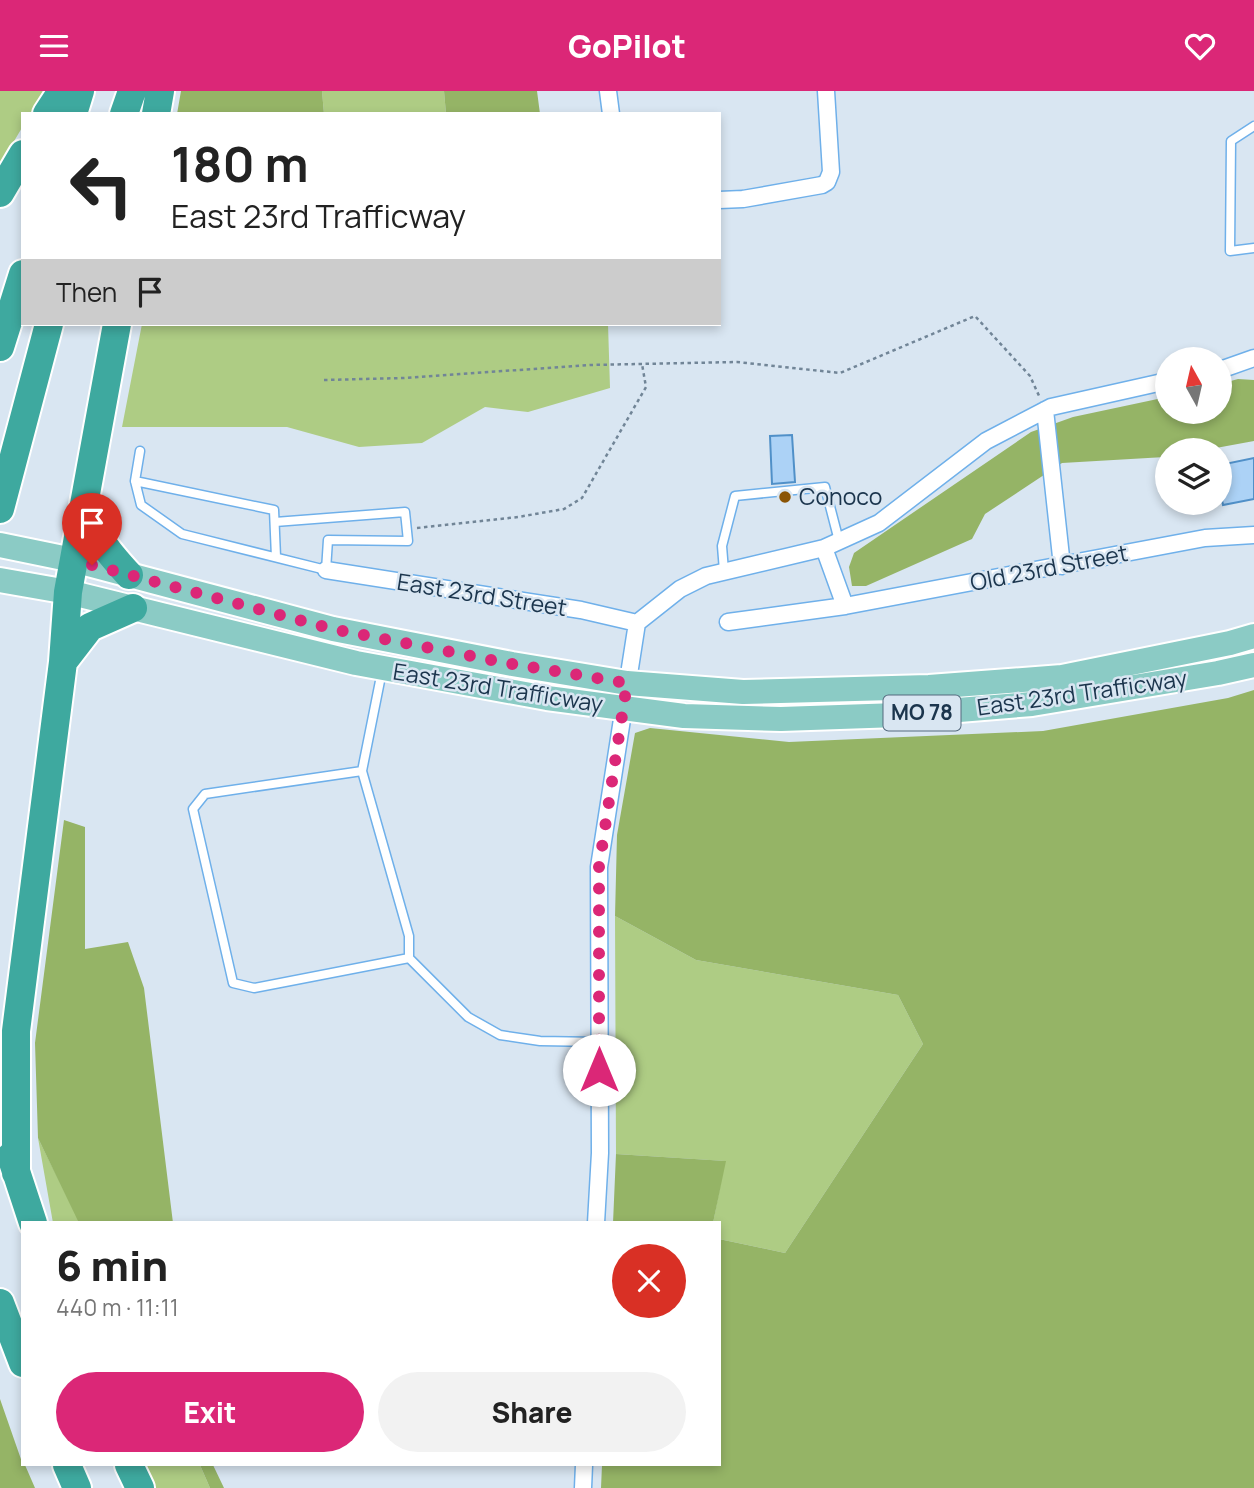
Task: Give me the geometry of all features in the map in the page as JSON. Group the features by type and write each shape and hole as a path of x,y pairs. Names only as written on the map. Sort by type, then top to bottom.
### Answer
{"highway":[{"path":"48,112 62,91"},
{"path":"74,112 80,91"},
{"path":"125,112 132,91"},
{"path":"156,112 160,91"},
{"path":"0,193 21,157"},
{"path":"0,347 21,280"},
{"path":"0,508 48,326"},
{"path":"16,1173 16,1031 63,662 68,592 117,326"},
{"path":"84,499 92,526 104,548 129,575"},
{"path":"63,662 90,627 133,608"},
{"path":"0,1118 32,1221"},
{"path":"0,1303 21,1358"},
{"path":"67,1466 77,1488"},
{"path":"129,1466 140,1488"}],"main road":[{"name":"East 23rd Trafficway","path":"0,545 74,560 333,629 627,683 743,692 929,687 1062,677 1254,636"},
{"name":"East 23rd Trafficway","path":"0,580 68,592 383,668 547,698 684,716 780,719 898,715 1032,704 1218,673 1254,664"}],"street":[{"path":"608,91 611,112"},
{"path":"721,200 743,199 827,182 831,172 826,91"},
{"path":"1232,366 1254,358"},
{"path":"596,1221 600,1153 599,867 637,623 681,589 706,576 831,545 879,523 986,441 1045,410 1155,384"},
{"path":"1045,410 1062,566"},
{"name":"Old 23rd Street","path":"845,606 1205,538 1254,535"},
{"path":"728,622 845,606 831,545"},
{"name":"East 23rd Street","path":"326,571 581,610 637,623"},
{"path":"583,1488 584,1466"}],"lane":[{"path":"1254,126 1231,141 1230,251 1254,248"},
{"path":"139,451 135,481 141,505 182,534 326,571 328,540 408,541 405,512 275,522"},
{"path":"135,481 274,510 276,557"},
{"path":"724,571 722,546 735,496 825,487 831,545"},
{"path":"383,668 362,771 410,936 410,958 468,1017 500,1035 540,1041 599,1042"},
{"path":"362,771 205,794 193,809 233,983 254,988 410,958"}],"path":[{"path":"324,380 403,378 590,365 737,362 840,373 975,316 1030,376 1045,410"},
{"path":"406,529 518,517 564,509 582,498 646,387 642,364"}],"green space":[{"path":"0,91 43,91 31,112 21,112 21,129 0,165"},
{"path":"181,91 322,91 324,112 177,112"},
{"path":"322,91 444,91 446,112 324,112"},
{"path":"444,91 537,91 540,112 446,112"},
{"path":"142,326 608,326 610,388 528,412 485,407 422,443 359,447 287,427 122,427"},
{"path":"1254,380 1254,441 1232,445 1232,438 1155,438 1155,458 1062,463 985,514 972,539 866,586 852,586 849,567 854,553 1031,432 1073,417 1155,400 1155,424 1232,424 1232,381"},
{"path":"1254,690 1254,1488 601,1488 602,1466 721,1466 721,1239 785,1253 923,1044 898,995 696,960 615,916 617,835 635,733 650,728 789,742 1043,731 1228,698"},
{"path":"64,820 85,827 85,949 128,942 144,988 173,1221 78,1221 38,1138 35,1043"},
{"path":"615,916 696,960 898,995 923,1044 785,1253 721,1239 721,1221 713,1221 725,1161 616,1154"},
{"path":"38,1138 79,1221 53,1221"},
{"path":"616,1154 726,1161 713,1221 613,1221"},
{"path":"0,1399 21,1466 25,1466 35,1488 0,1488"},
{"path":"146,1466 200,1466 210,1488 156,1488"},
{"path":"200,1466 213,1466 224,1488 210,1488"}],"building":[{"path":"792,435 795,482 772,484 770,436"},
{"path":"1254,458 1254,499 1232,503 1232,463"}],"place":[{"name":"Conoco","path":"785,497"}],"route":[{"path":"92,565 333,629 627,683 599,867 599,1070"}]}
